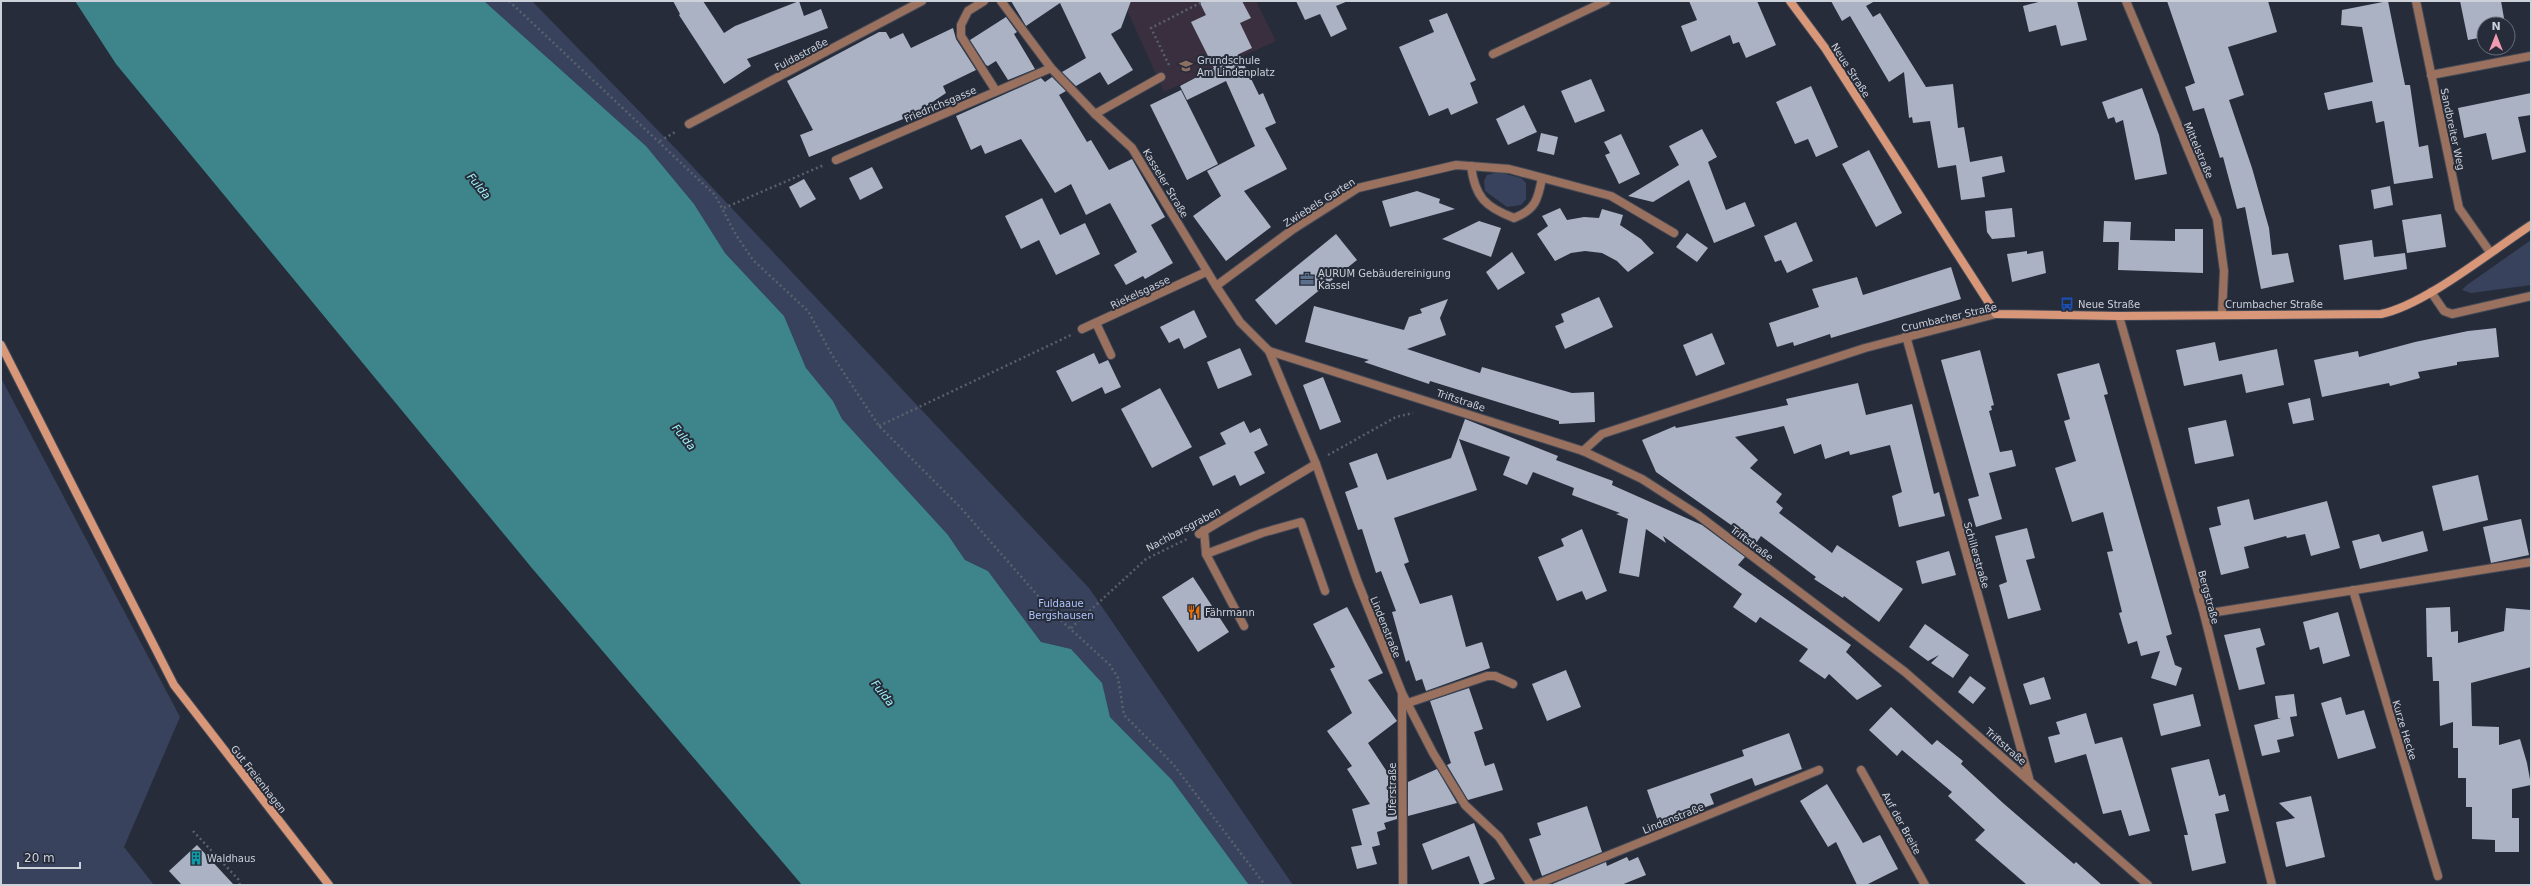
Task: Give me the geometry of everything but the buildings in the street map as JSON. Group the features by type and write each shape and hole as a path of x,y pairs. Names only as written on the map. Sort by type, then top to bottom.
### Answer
{"street":[{"name":"Fuldastraße","path":"689,124 922,1"},
{"path":"984,1 968,11 961,25 961,36 996,91"},
{"name":"Kasseler Straße","path":"1001,1 1052,68 1095,114 1135,152 1206,272 1240,322 1269,350"},
{"path":"1492,54 1606,1"},
{"name":"Neue Straße","path":"1790,1 1825,48 1996,314"},
{"name":"Mittelstraße","path":"2126,1 2218,219 2224,271 2222,314"},
{"name":"Sandbreiter Weg","path":"2416,1 2460,208 2490,252"},
{"path":"2431,75 2531,56"},
{"name":"Friedrichsgasse","path":"836,160 1052,68"},
{"path":"1095,114 1161,77"},
{"name":"Zwiebels Garten","path":"1216,286 1292,230 1358,188 1456,165 1509,169 1611,196 1674,233"},
{"path":"1471,166 1474,186 1480,198 1499,212 1514,218 1528,213 1537,200 1542,178"},
{"name":"Crumbacher Straße","path":"1582,451 1602,434 1857,350 1906,336 1996,314 2119,316 2222,314 2381,314 2398,311 2431,292 2531,225"},
{"name":"Riekelsgasse","path":"1082,329 1206,272"},
{"path":"2431,292 2444,311 2452,314 2531,296"},
{"name":"Bergstraße","path":"2119,316 2204,614 2272,885"},
{"path":"1096,323 1111,355"},
{"name":"Schillerstraße","path":"1906,336 2029,779"},
{"name":"Gut Freienhagen","path":"1,345 174,685 329,885"},
{"name":"Triftstraße","path":"1269,350 1582,451 1642,479 1698,515 1905,672 2029,779 2148,885"},
{"name":"Lindenstraße","path":"1269,350 1316,464 1357,580 1402,693 1433,754 1465,805 1499,837 1531,885"},
{"name":"Nachbarsgraben","path":"1201,532 1316,464"},
{"path":"1206,554 1262,533 1301,522 1325,591"},
{"path":"1201,532 1206,554 1244,626"},
{"path":"2204,614 2531,562"},
{"name":"Kurze Hecke","path":"2353,590 2438,876"},
{"path":"1408,703 1487,676 1495,676 1514,684"},
{"name":"Uferstraße","path":"1402,693 1403,885"},
{"name":"Lindenstraße","path":"1535,885 1819,770"},
{"name":"Auf der Breite","path":"1861,770 1925,885"}],"path":[{"path":"509,1 660,141 715,195 724,208 736,235 753,260 808,311 832,355 879,426 961,508 1053,613 1110,665 1118,678 1124,715 1173,764 1265,885"},
{"path":"1161,77 1172,71 1151,28 1204,1"},
{"path":"660,141 689,124"},
{"path":"724,208 836,160"},
{"path":"879,426 1082,329"},
{"path":"1316,464 1326,456 1396,417 1417,412"},
{"name":"Nachbarsgraben","path":"1071,628 1146,559 1201,532"},
{"path":"193,831 238,879 240,885"}],"shaded area":[{"name":"Grundschule Am Lindenplatz","path":"1123,1 1256,1 1276,41 1164,92"}],"green space":[{"name":"Fuldaaue Bergshausen","path":"484,1 532,1 678,151 1089,588 1293,885 1249,885 1172,780 1110,717 1101,683 1071,649 1041,642 988,571 965,560 948,535 842,419 833,401 806,368 784,316 725,253 694,204 646,146"},
{"path":"1498,172 1521,178 1526,183 1526,199 1521,205 1507,207 1485,191 1484,181 1487,175"},
{"path":"2531,240 2531,285 2471,293 2462,290 2467,285"},
{"path":"1,378 180,717 124,847 154,885 1,885"}],"water":[{"name":"Fulda","path":"75,1 484,1 646,146 694,204 725,253 784,316 806,368 833,401 842,419 948,535 965,560 988,571 1041,642 1071,649 1102,683 1110,717 1172,780 1249,885 802,885 531,567 116,64"}],"place":[{"name":"Grundschule Am Lindenplatz","path":"1186,66"},
{"name":"AURUM Gebäudereinigung Kassel","path":"1307,279"},
{"name":"Neue Straße","path":"2067,304"},
{"name":"Fährmann","path":"1194,612"},
{"name":"Waldhaus","path":"196,858"}]}
